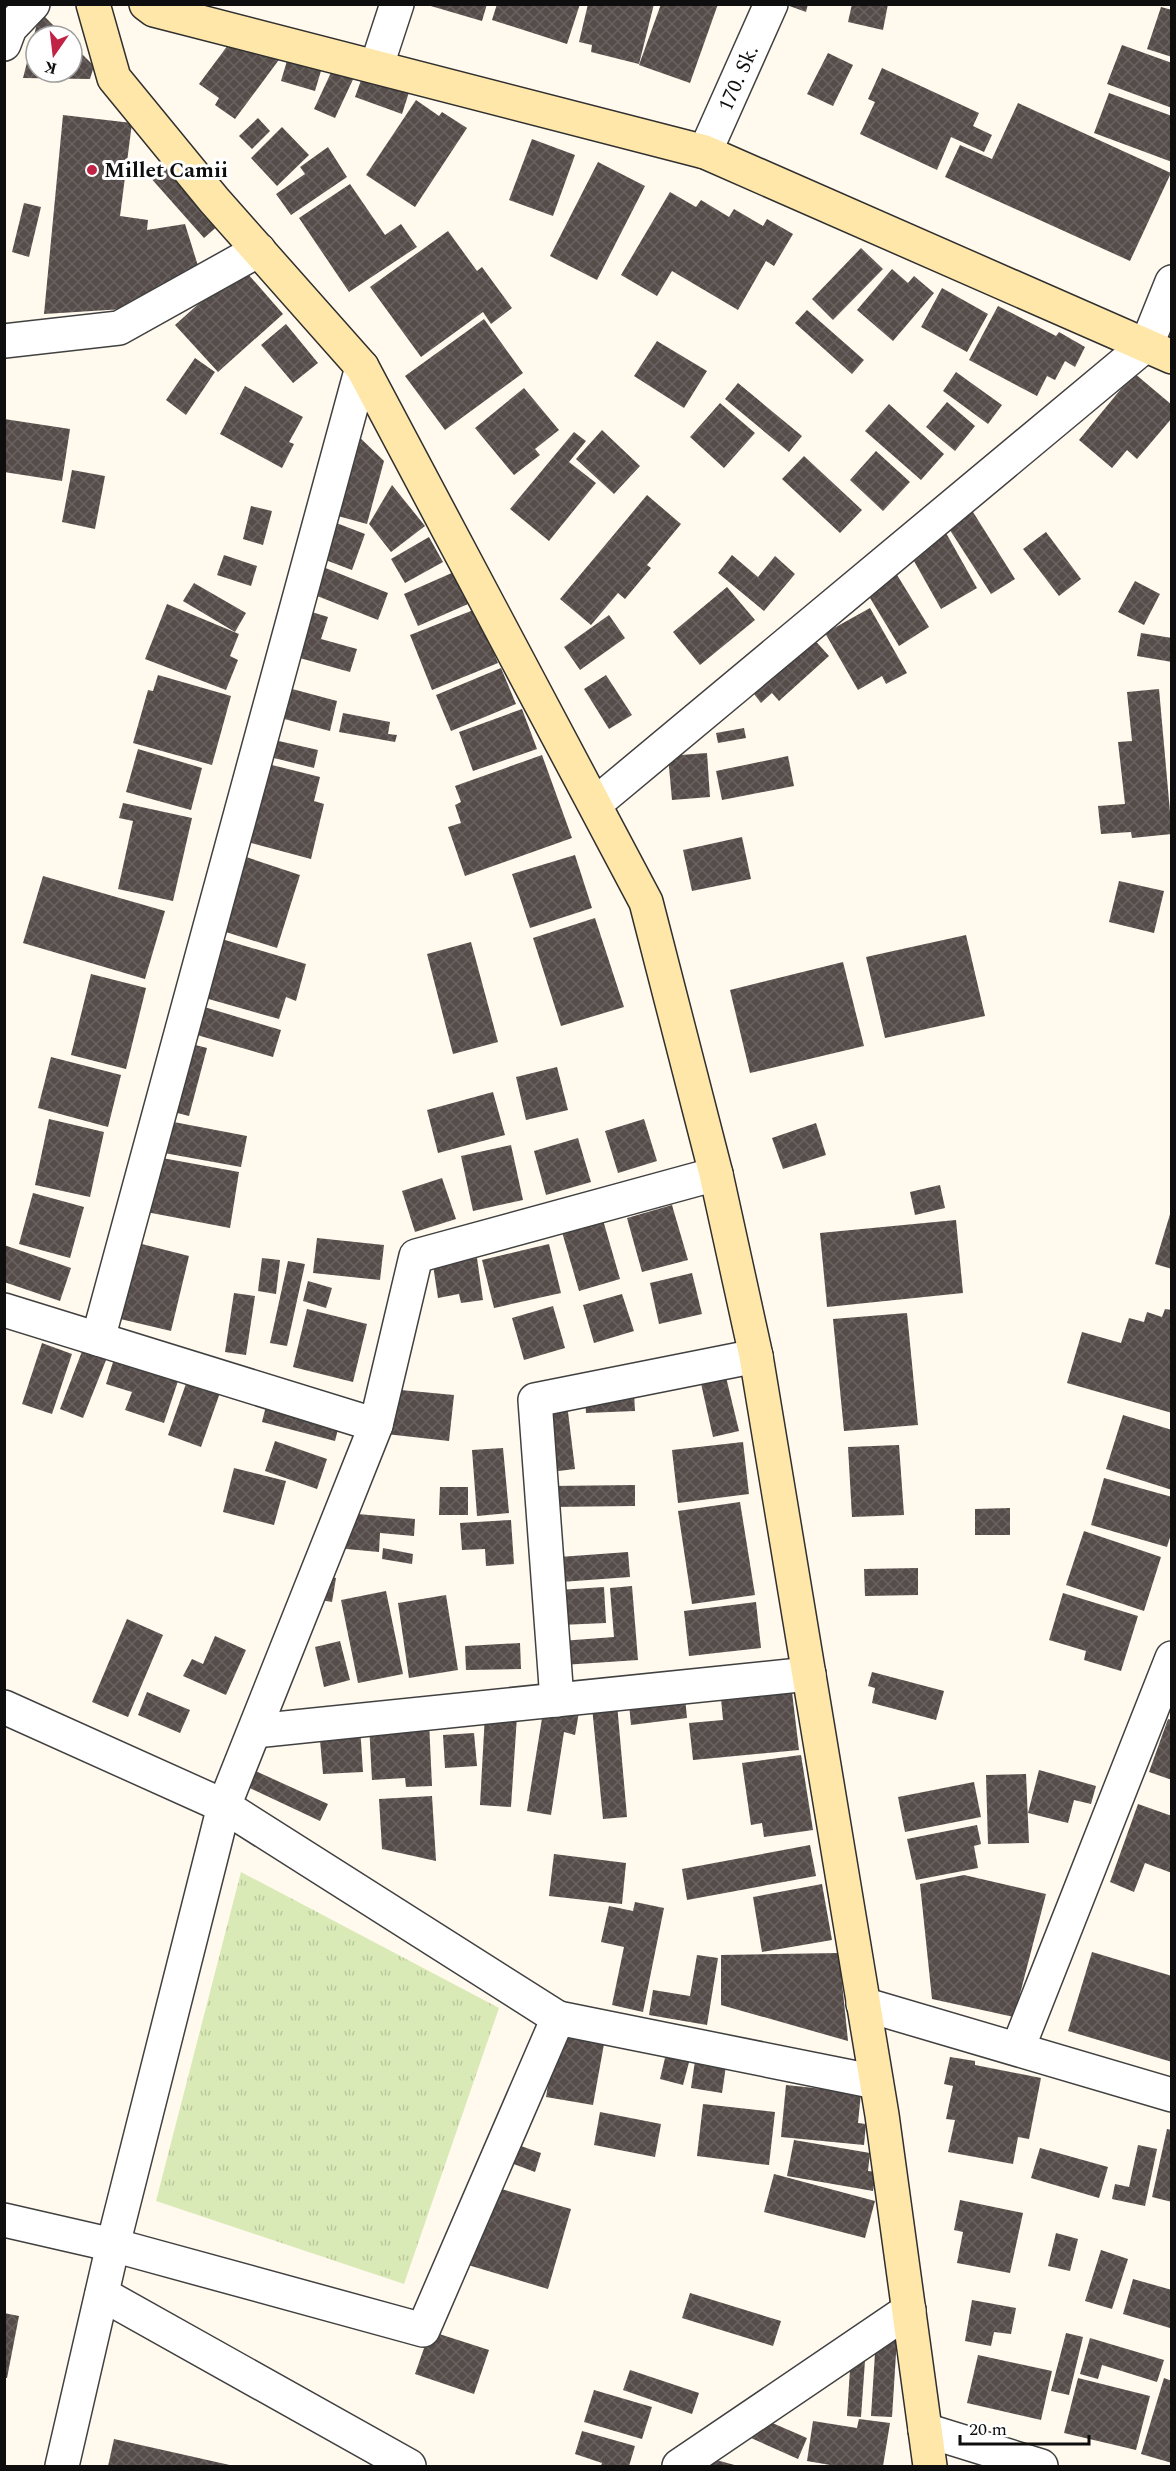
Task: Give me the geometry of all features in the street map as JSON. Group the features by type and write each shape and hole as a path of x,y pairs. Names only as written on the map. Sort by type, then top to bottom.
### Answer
{"street":[{"path":"4,44 10,28 33,4"},
{"path":"93,4 114,78 259,250 362,367 646,902 716,1174 756,1356 876,2082 930,2466"},
{"path":"146,4 154,10 377,65 705,152 1159,351"},
{"path":"377,65 397,4"},
{"name":"170. Sk.","path":"705,152 771,4"},
{"path":"4,341 118,328 259,250"},
{"path":"595,804 1159,351 1172,282"},
{"path":"98,1339 362,367"},
{"path":"62,2466 113,2245 225,1806 376,1425 416,1256 716,1174"},
{"path":"4,1310 376,1425"},
{"path":"557,1700 535,1400 756,1356"},
{"path":"1018,2048 1172,1658"},
{"path":"255,1731 809,1674"},
{"path":"4,1707 225,1806 558,2018 876,2082"},
{"path":"863,2004 1172,2095"},
{"path":"4,2220 113,2245 423,2330 558,2018"},
{"path":"102,2294 409,2466"},
{"path":"679,2466 909,2310"},
{"path":"926,2430 1041,2466"}],"green space":[{"path":"241,1872 499,2008 404,2284 156,2201"}],"building":[{"path":"424,4 487,4 482,21"},
{"path":"497,4 580,4 567,44 492,20"},
{"path":"588,4 654,4 639,64 591,52 592,45 579,42"},
{"path":"661,4 718,4 690,83 639,65"},
{"path":"784,4 808,4 806,12"},
{"path":"852,4 888,4 883,30 848,22"},
{"path":"1161,7 1172,10 1172,57 1147,49"},
{"path":"40,12 52,24 37,24"},
{"path":"237,33 281,57 235,119 215,105 219,98 199,84"},
{"path":"1122,45 1172,63 1172,108 1107,84"},
{"path":"828,53 853,65 833,106 807,94"},
{"path":"289,54 323,64 315,91 281,81"},
{"path":"84,56 94,66 90,79 84,79"},
{"path":"335,64 356,73 335,118 314,109"},
{"path":"882,68 979,113 973,126 992,135 984,152 951,137 937,170 860,134 875,102 868,99"},
{"path":"365,69 411,86 402,114 355,97"},
{"path":"1109,93 1172,116 1172,162 1094,133"},
{"path":"416,100 439,116 442,112 467,128 415,207 366,175"},
{"path":"1018,103 1171,173 1130,261 945,177 960,145 992,159"},
{"name":"Millet Camii","path":"63,115 132,123 120,216 148,220 147,230 185,224 199,269 140,308 44,314"},
{"path":"258,118 270,131 252,149 239,136"},
{"path":"282,127 309,155 277,186 251,158"},
{"path":"532,139 575,155 553,216 509,200"},
{"path":"328,147 347,177 291,215 276,194 305,174 300,167"},
{"path":"164,162 220,224 204,238 149,176"},
{"path":"598,162 645,186 597,280 550,256"},
{"path":"350,184 385,235 401,224 417,247 349,292 299,218"},
{"path":"670,192 696,207 701,200 729,217 734,209 763,226 767,219 793,234 774,266 766,261 738,310 672,271 657,296 621,275"},
{"path":"24,203 41,207 29,257 12,252"},
{"path":"448,231 477,271 482,267 512,308 491,324 483,312 421,357 370,287"},
{"path":"861,248 883,269 833,320 812,299"},
{"path":"241,266 283,314 218,372 175,325"},
{"path":"892,269 908,283 914,276 934,293 893,341 857,310"},
{"path":"942,288 988,314 967,352 921,327"},
{"path":"998,306 1056,336 1059,332 1085,347 1075,367 1065,361 1055,380 1047,376 1037,396 969,360"},
{"path":"807,310 864,360 852,374 795,323"},
{"path":"484,319 523,373 445,430 405,376"},
{"path":"286,324 318,363 293,383 261,345"},
{"path":"657,341 707,371 684,408 634,376"},
{"path":"195,358 215,372 186,415 166,400"},
{"path":"956,372 1002,405 988,424 943,391"},
{"path":"1134,373 1172,405 1172,418 1137,459 1127,450 1112,468 1079,440"},
{"path":"738,383 802,436 789,452 725,399"},
{"path":"245,386 303,417 289,442 294,444 282,468 220,434"},
{"path":"524,388 559,430 535,449 540,455 514,475 475,428"},
{"path":"947,402 975,426 955,451 926,427"},
{"path":"720,403 755,433 724,468 690,437"},
{"path":"889,404 944,454 921,480 865,431"},
{"path":"4,419 70,429 62,481 4,472"},
{"path":"350,428 384,461 367,524 327,513"},
{"path":"602,430 640,466 614,494 576,459"},
{"path":"574,432 586,441 569,462 596,483 549,541 510,509"},
{"path":"876,451 910,482 883,511 850,480"},
{"path":"804,456 862,510 840,533 782,479"},
{"path":"72,470 105,476 95,529 62,522"},
{"path":"392,485 425,526 391,552 369,524"},
{"path":"647,495 681,524 647,565 651,568 625,599 618,593 591,625 560,599"},
{"path":"251,506 272,511 263,545 243,539"},
{"path":"973,512 1015,579 991,594 948,527"},
{"path":"326,519 365,534 352,570 312,555"},
{"path":"1046,532 1081,579 1059,596 1023,549"},
{"path":"946,533 977,588 941,609 910,554"},
{"path":"429,537 443,562 405,583 391,559"},
{"path":"224,555 257,566 251,586 217,575"},
{"path":"732,555 758,577 775,556 795,574 764,611 718,573"},
{"path":"313,563 388,593 378,620 302,590"},
{"path":"894,570 929,627 899,646 864,588"},
{"path":"454,572 468,604 418,626 404,594"},
{"path":"1135,581 1160,594 1144,625 1118,612"},
{"path":"194,583 246,613 235,632 183,601"},
{"path":"727,587 755,620 700,665 673,632"},
{"path":"167,604 239,634 230,656 238,660 226,690 145,659"},
{"path":"870,608 907,673 886,684 882,676 858,690 825,633"},
{"path":"302,609 328,617 321,639 357,649 350,672 289,655"},
{"path":"476,609 498,663 432,690 410,635"},
{"path":"609,615 625,638 580,670 564,647"},
{"path":"1141,633 1172,638 1172,662 1137,656"},
{"path":"811,636 829,656 779,701 772,693 761,703 751,690"},
{"path":"501,668 516,704 451,731 436,695"},
{"path":"158,675 231,696 212,765 133,743 148,690 153,691"},
{"path":"606,675 632,715 609,729 584,689"},
{"path":"281,686 337,701 330,731 273,716"},
{"path":"1159,689 1172,834 1132,838 1131,832 1101,834 1098,806 1125,804 1118,742 1132,741 1127,692"},
{"path":"522,709 537,749 473,771 459,732"},
{"path":"343,713 390,722 388,734 397,735 395,742 339,732"},
{"path":"744,728 746,738 718,743 716,733"},
{"path":"270,739 318,750 314,768 266,756"},
{"path":"138,749 202,768 191,810 126,792"},
{"path":"707,753 710,797 672,800 668,756"},
{"path":"542,755 572,838 465,876 448,827 461,823 455,805 461,802 455,786"},
{"path":"788,756 794,786 722,800 716,771"},
{"path":"260,762 320,777 314,801 324,804 311,859 240,840"},
{"path":"123,803 192,818 173,901 118,889 133,821 119,818"},
{"path":"742,837 751,879 692,891 683,850"},
{"path":"237,854 300,875 277,948 213,928"},
{"path":"575,855 592,908 530,928 512,874"},
{"path":"43,876 165,911 145,979 23,943"},
{"path":"1119,881 1164,891 1154,933 1109,922"},
{"path":"595,918 624,1007 561,1026 533,938"},
{"path":"966,935 985,1016 885,1038 866,957"},
{"path":"215,937 306,964 296,1001 286,997 279,1019 198,996"},
{"path":"471,942 498,1042 453,1054 427,954"},
{"path":"843,962 864,1046 750,1073 730,990"},
{"path":"91,974 146,988 126,1069 71,1055"},
{"path":"191,1003 281,1030 273,1057 183,1031"},
{"path":"180,1041 207,1048 189,1116 162,1109"},
{"path":"51,1057 121,1075 108,1127 38,1108"},
{"path":"557,1067 568,1110 526,1120 516,1077"},
{"path":"493,1092 505,1135 438,1153 427,1110"},
{"path":"49,1119 104,1132 90,1197 35,1185"},
{"path":"158,1119 247,1136 241,1167 153,1151"},
{"path":"644,1119 657,1161 618,1173 605,1131"},
{"path":"816,1123 826,1155 783,1169 772,1138"},
{"path":"578,1138 591,1182 546,1195 534,1151"},
{"path":"511,1145 523,1200 473,1211 461,1156"},
{"path":"151,1156 239,1172 230,1228 141,1211"},
{"path":"442,1178 456,1219 415,1232 402,1191"},
{"path":"940,1185 945,1208 915,1215 910,1192"},
{"path":"33,1193 84,1207 70,1258 19,1244"},
{"path":"672,1205 688,1260 642,1272 627,1218"},
{"path":"1172,1212 1172,1269 1155,1264"},
{"path":"603,1220 620,1279 579,1291 562,1232"},
{"path":"956,1220 963,1293 827,1307 820,1233"},
{"path":"317,1238 384,1245 380,1280 313,1273"},
{"path":"130,1241 189,1256 171,1331 112,1317"},
{"path":"549,1244 561,1293 494,1308 482,1260"},
{"path":"4,1245 71,1268 60,1301 4,1282"},
{"path":"262,1258 280,1260 276,1294 258,1291"},
{"path":"477,1258 483,1300 461,1303 459,1294 438,1298 433,1265"},
{"path":"288,1261 305,1264 287,1346 270,1343"},
{"path":"692,1273 702,1314 659,1324 650,1283"},
{"path":"308,1281 332,1288 326,1308 303,1301"},
{"path":"234,1293 255,1296 246,1355 225,1352"},
{"path":"622,1294 634,1331 594,1343 583,1305"},
{"path":"553,1306 565,1348 524,1360 512,1318"},
{"path":"307,1309 367,1324 353,1382 293,1367"},
{"path":"1165,1309 1172,1310 1172,1413 1067,1383 1082,1332 1121,1343 1129,1318 1144,1322 1147,1312 1162,1317"},
{"path":"907,1313 918,1425 844,1431 833,1319"},
{"path":"86,1341 110,1350 83,1418 60,1409"},
{"path":"42,1343 72,1354 52,1414 22,1404"},
{"path":"115,1356 179,1378 164,1423 125,1410 132,1392 106,1384"},
{"path":"725,1373 739,1431 713,1437 700,1379"},
{"path":"189,1375 222,1387 201,1447 168,1435"},
{"path":"390,1389 454,1395 449,1441 386,1434"},
{"path":"634,1393 635,1411 586,1413 585,1396"},
{"path":"268,1398 341,1417 335,1441 262,1422"},
{"path":"567,1404 575,1469 550,1472 542,1406"},
{"path":"1123,1415 1172,1430 1172,1490 1106,1469"},
{"path":"275,1441 327,1459 317,1489 265,1471"},
{"path":"743,1442 749,1494 678,1503 672,1450"},
{"path":"899,1445 904,1515 852,1517 848,1447"},
{"path":"503,1448 509,1513 477,1516 472,1450"},
{"path":"234,1468 286,1481 274,1525 223,1512"},
{"path":"1104,1478 1172,1497 1172,1531 1167,1547 1091,1525"},
{"path":"635,1485 635,1506 550,1507 550,1486"},
{"path":"440,1487 468,1487 468,1515 439,1515"},
{"path":"740,1502 755,1595 692,1604 678,1511"},
{"path":"1010,1508 1010,1535 975,1535 975,1509"},
{"path":"346,1513 415,1519 414,1536 380,1533 379,1552 336,1548"},
{"path":"511,1520 514,1564 486,1566 485,1549 462,1550 460,1523"},
{"path":"1084,1531 1161,1557 1144,1611 1066,1585"},
{"path":"383,1548 413,1554 412,1564 382,1559"},
{"path":"628,1552 630,1577 561,1582 559,1557"},
{"path":"918,1568 918,1595 865,1596 864,1569"},
{"path":"320,1574 336,1578 332,1602 315,1599"},
{"path":"632,1586 638,1660 563,1665 561,1641 614,1637 610,1588"},
{"path":"604,1587 606,1623 560,1625 558,1590"},
{"path":"386,1591 403,1674 358,1683 341,1600"},
{"path":"1063,1593 1138,1616 1121,1671 1084,1660 1086,1651 1049,1640"},
{"path":"446,1595 458,1670 409,1678 398,1603"},
{"path":"756,1602 761,1648 689,1656 684,1611"},
{"path":"127,1619 163,1635 128,1717 92,1702"},
{"path":"215,1636 246,1650 226,1695 183,1676 192,1659 203,1664"},
{"path":"340,1641 350,1680 324,1687 315,1647"},
{"path":"520,1643 521,1669 466,1670 465,1646"},
{"path":"872,1672 944,1691 936,1720 872,1703 875,1688 868,1686"},
{"path":"147,1692 190,1710 180,1733 138,1715"},
{"path":"792,1692 799,1750 693,1760 689,1723 723,1720 721,1699"},
{"path":"685,1697 687,1718 631,1725 629,1704"},
{"path":"617,1704 627,1817 603,1819 592,1707"},
{"path":"544,1706 579,1712 575,1735 564,1732 551,1815 527,1811"},
{"path":"485,1714 517,1716 511,1807 480,1805"},
{"path":"1168,1719 1172,1720 1172,1780 1149,1772"},
{"path":"429,1721 432,1786 406,1787 405,1778 372,1780 369,1724"},
{"path":"360,1726 363,1772 323,1774 319,1729"},
{"path":"474,1733 477,1766 445,1768 443,1735"},
{"path":"801,1755 813,1830 764,1837 762,1823 751,1825 742,1763"},
{"path":"249,1768 328,1804 320,1821 241,1784"},
{"path":"1039,1770 1096,1786 1091,1804 1074,1800 1068,1823 1028,1813"},
{"path":"1026,1774 1029,1843 988,1844 986,1775"},
{"path":"974,1782 981,1817 905,1832 898,1797"},
{"path":"432,1796 436,1861 382,1849 379,1799"},
{"path":"1138,1804 1172,1816 1172,1873 1145,1863 1134,1892 1110,1882"},
{"path":"977,1825 981,1844 974,1846 978,1868 916,1880 907,1839"},
{"path":"810,1845 816,1876 687,1900 682,1869"},
{"path":"554,1854 626,1863 622,1904 549,1896"},
{"path":"964,1875 1046,1894 1014,2017 932,1999 920,1884"},
{"path":"822,1884 832,1940 762,1952 753,1897"},
{"path":"635,1902 664,1908 643,2012 612,2005 624,1947 601,1942 609,1906 633,1911"},
{"path":"1092,1952 1172,1976 1172,2062 1068,2031"},
{"path":"839,1953 848,2041 721,2005 721,1955"},
{"path":"697,1955 718,1958 707,2025 649,2015 653,1990 690,1996"},
{"path":"556,2036 604,2044 593,2105 546,2097"},
{"path":"668,2045 692,2051 683,2085 660,2079"},
{"path":"696,2054 727,2059 722,2093 691,2088"},
{"path":"950,2057 975,2061 975,2065 1041,2078 1029,2139 1018,2137 1013,2164 948,2152 955,2120 946,2119 953,2086 944,2084"},
{"path":"786,2085 861,2093 858,2123 866,2124 864,2145 781,2137"},
{"path":"703,2104 775,2112 769,2165 697,2156"},
{"path":"600,2112 661,2124 655,2157 594,2145"},
{"path":"1167,2129 1172,2130 1172,2202 1152,2197"},
{"path":"794,2140 870,2153 868,2171 876,2172 873,2191 787,2176"},
{"path":"518,2145 541,2153 535,2172 511,2163"},
{"path":"1138,2145 1157,2149 1145,2206 1112,2199 1115,2184 1129,2187"},
{"path":"1040,2148 1108,2167 1099,2198 1031,2178"},
{"path":"774,2174 875,2201 865,2238 764,2212"},
{"path":"491,2186 571,2209 548,2289 468,2265"},
{"path":"960,2200 1023,2213 1010,2273 957,2263 963,2232 954,2230"},
{"path":"1056,2233 1078,2239 1070,2271 1048,2266"},
{"path":"1101,2250 1128,2259 1112,2309 1085,2301"},
{"path":"1133,2279 1172,2290 1170,2328 1123,2314"},
{"path":"690,2293 781,2321 773,2346 682,2318"},
{"path":"972,2300 1016,2308 1011,2334 994,2332 991,2346 965,2341"},
{"path":"4,2313 19,2316 7,2378 4,2378"},
{"path":"430,2331 489,2350 474,2394 415,2374"},
{"path":"1066,2333 1083,2337 1069,2395 1051,2391"},
{"path":"876,2337 897,2338 892,2417 871,2416"},
{"path":"1090,2338 1164,2360 1157,2382 1102,2365 1098,2379 1080,2374"},
{"path":"866,2347 861,2417 847,2416 851,2353"},
{"path":"978,2355 1052,2371 1041,2420 967,2403"},
{"path":"630,2370 699,2393 692,2414 623,2390"},
{"path":"1078,2378 1150,2396 1136,2450 1064,2433"},
{"path":"1164,2378 1172,2381 1172,2463 1141,2454"},
{"path":"594,2390 652,2407 642,2439 584,2422"},
{"path":"761,2418 807,2438 798,2459 742,2434"},
{"path":"859,2419 890,2423 883,2466 836,2466 807,2461 813,2421 857,2428"},
{"path":"582,2431 635,2446 629,2466 601,2466 602,2463 575,2454"},
{"path":"114,2439 234,2466 108,2466"},
{"path":"695,2454 738,2466 692,2466"}],"place":[{"name":"Millet Camii","path":"92,170"}]}
